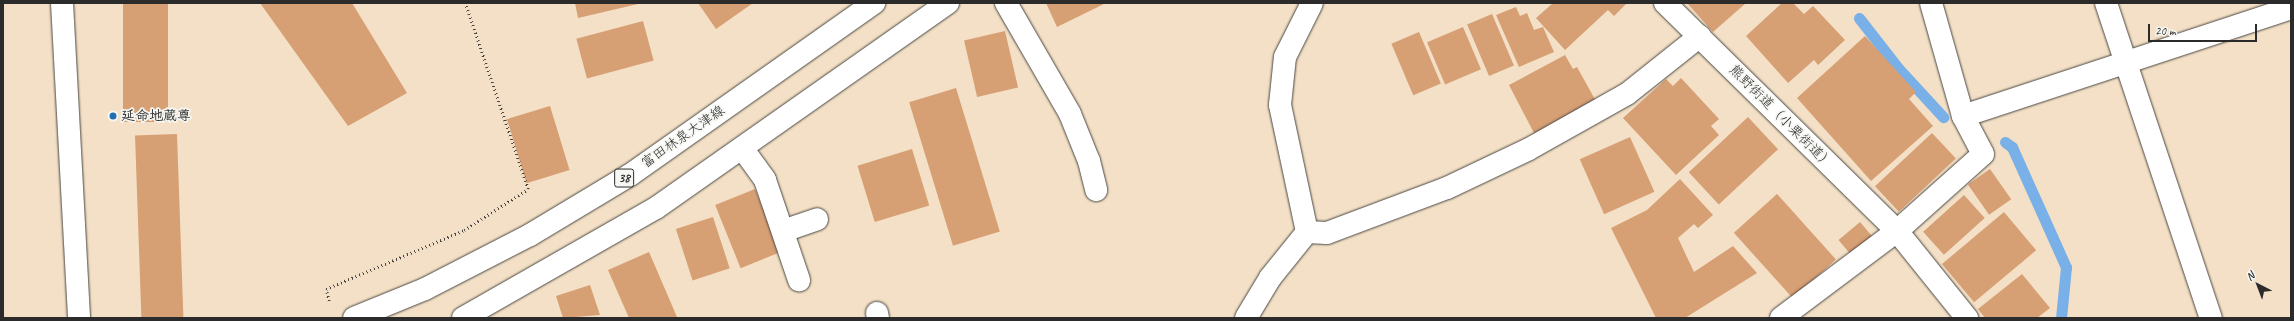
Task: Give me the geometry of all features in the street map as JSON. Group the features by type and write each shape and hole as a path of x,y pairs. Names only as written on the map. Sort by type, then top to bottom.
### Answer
{"street":[{"path":"62,3 79,318"},
{"name":"富田林泉大津線","path":"354,318 425,289 557,219 630,174 874,3"},
{"path":"463,318 656,208 948,3"},
{"path":"1006,3 1070,114 1089,160 1096,190"},
{"path":"1307,232 1280,105 1285,57 1312,3"},
{"name":"熊野街道（小栗街道）","path":"1665,3 1897,231 1967,318"},
{"path":"1781,318 1897,231 1983,154 1963,116 1931,3"},
{"path":"2106,3 2125,64 2211,318"},
{"path":"1963,116 2125,64 2269,9 2291,8"},
{"path":"1246,318 1270,278 1307,232 1334,230 1448,188 1529,149 1627,94 1700,36"},
{"path":"742,148 765,180 799,280"},
{"path":"783,231 817,219"}],"path":[{"path":"332,308 326,289 464,230 528,189 465,3"}],"building":[{"path":"123,3 168,3 168,122 123,122"},
{"path":"260,3 352,3 407,93 348,126"},
{"path":"575,3 638,3 638,4 578,18"},
{"path":"698,3 753,3 716,29"},
{"path":"1046,3 1106,3 1057,27"},
{"path":"1553,3 1627,3 1614,16 1608,10 1565,50 1536,18"},
{"path":"1687,3 1746,3 1713,32"},
{"path":"1782,3 1793,3 1804,14 1813,6 1845,40 1818,65 1814,60 1788,83 1746,36"},
{"path":"1516,7 1520,16 1527,13 1534,30 1543,27 1554,52 1519,67 1496,15"},
{"path":"1492,14 1514,66 1489,76 1467,25"},
{"path":"643,21 654,61 587,78 576,39"},
{"path":"1463,27 1481,69 1445,85 1427,42"},
{"path":"1005,31 1018,88 977,97 964,40"},
{"path":"1419,32 1441,84 1413,95 1391,44"},
{"path":"1865,36 1916,92 1909,99 1933,126 1871,181 1797,98"},
{"path":"1565,55 1573,69 1577,67 1597,103 1535,135 1509,85"},
{"path":"1681,78 1719,119 1711,126 1719,135 1676,175 1623,118 1666,79 1673,86"},
{"path":"956,88 1000,231 953,246 909,102"},
{"path":"550,106 570,170 527,183 507,119"},
{"path":"1748,117 1778,149 1719,204 1689,172"},
{"path":"1932,133 1956,159 1899,212 1875,186"},
{"path":"177,134 183,317 141,318 135,135"},
{"path":"1630,137 1654,192 1604,214 1580,159"},
{"path":"912,149 929,205 875,222 857,166"},
{"path":"1990,169 2011,199 1989,215 1968,184"},
{"path":"1680,179 1713,215 1698,228 1694,224 1678,238 1694,272 1733,246 1757,273 1685,318 1656,318 1611,228 1647,210"},
{"path":"755,189 780,252 741,268 715,205"},
{"path":"1777,194 1836,259 1793,298 1734,233"},
{"path":"1964,195 1985,218 1944,255 1923,232"},
{"path":"2004,212 2036,250 1974,302 1942,264"},
{"path":"713,217 730,268 693,280 676,229"},
{"path":"1860,222 1875,240 1853,258 1839,240"},
{"path":"649,252 677,317 629,318 608,270"},
{"path":"2022,274 2050,308 2037,318 1985,318 1978,309"},
{"path":"590,285 600,315 563,318 556,296"}],"waterway":[{"path":"1859,18 1898,68 1943,117"},
{"path":"2005,142 2012,147 2066,267 2061,318"}],"place":[{"name":"延命地蔵尊","path":"113,116"}]}
